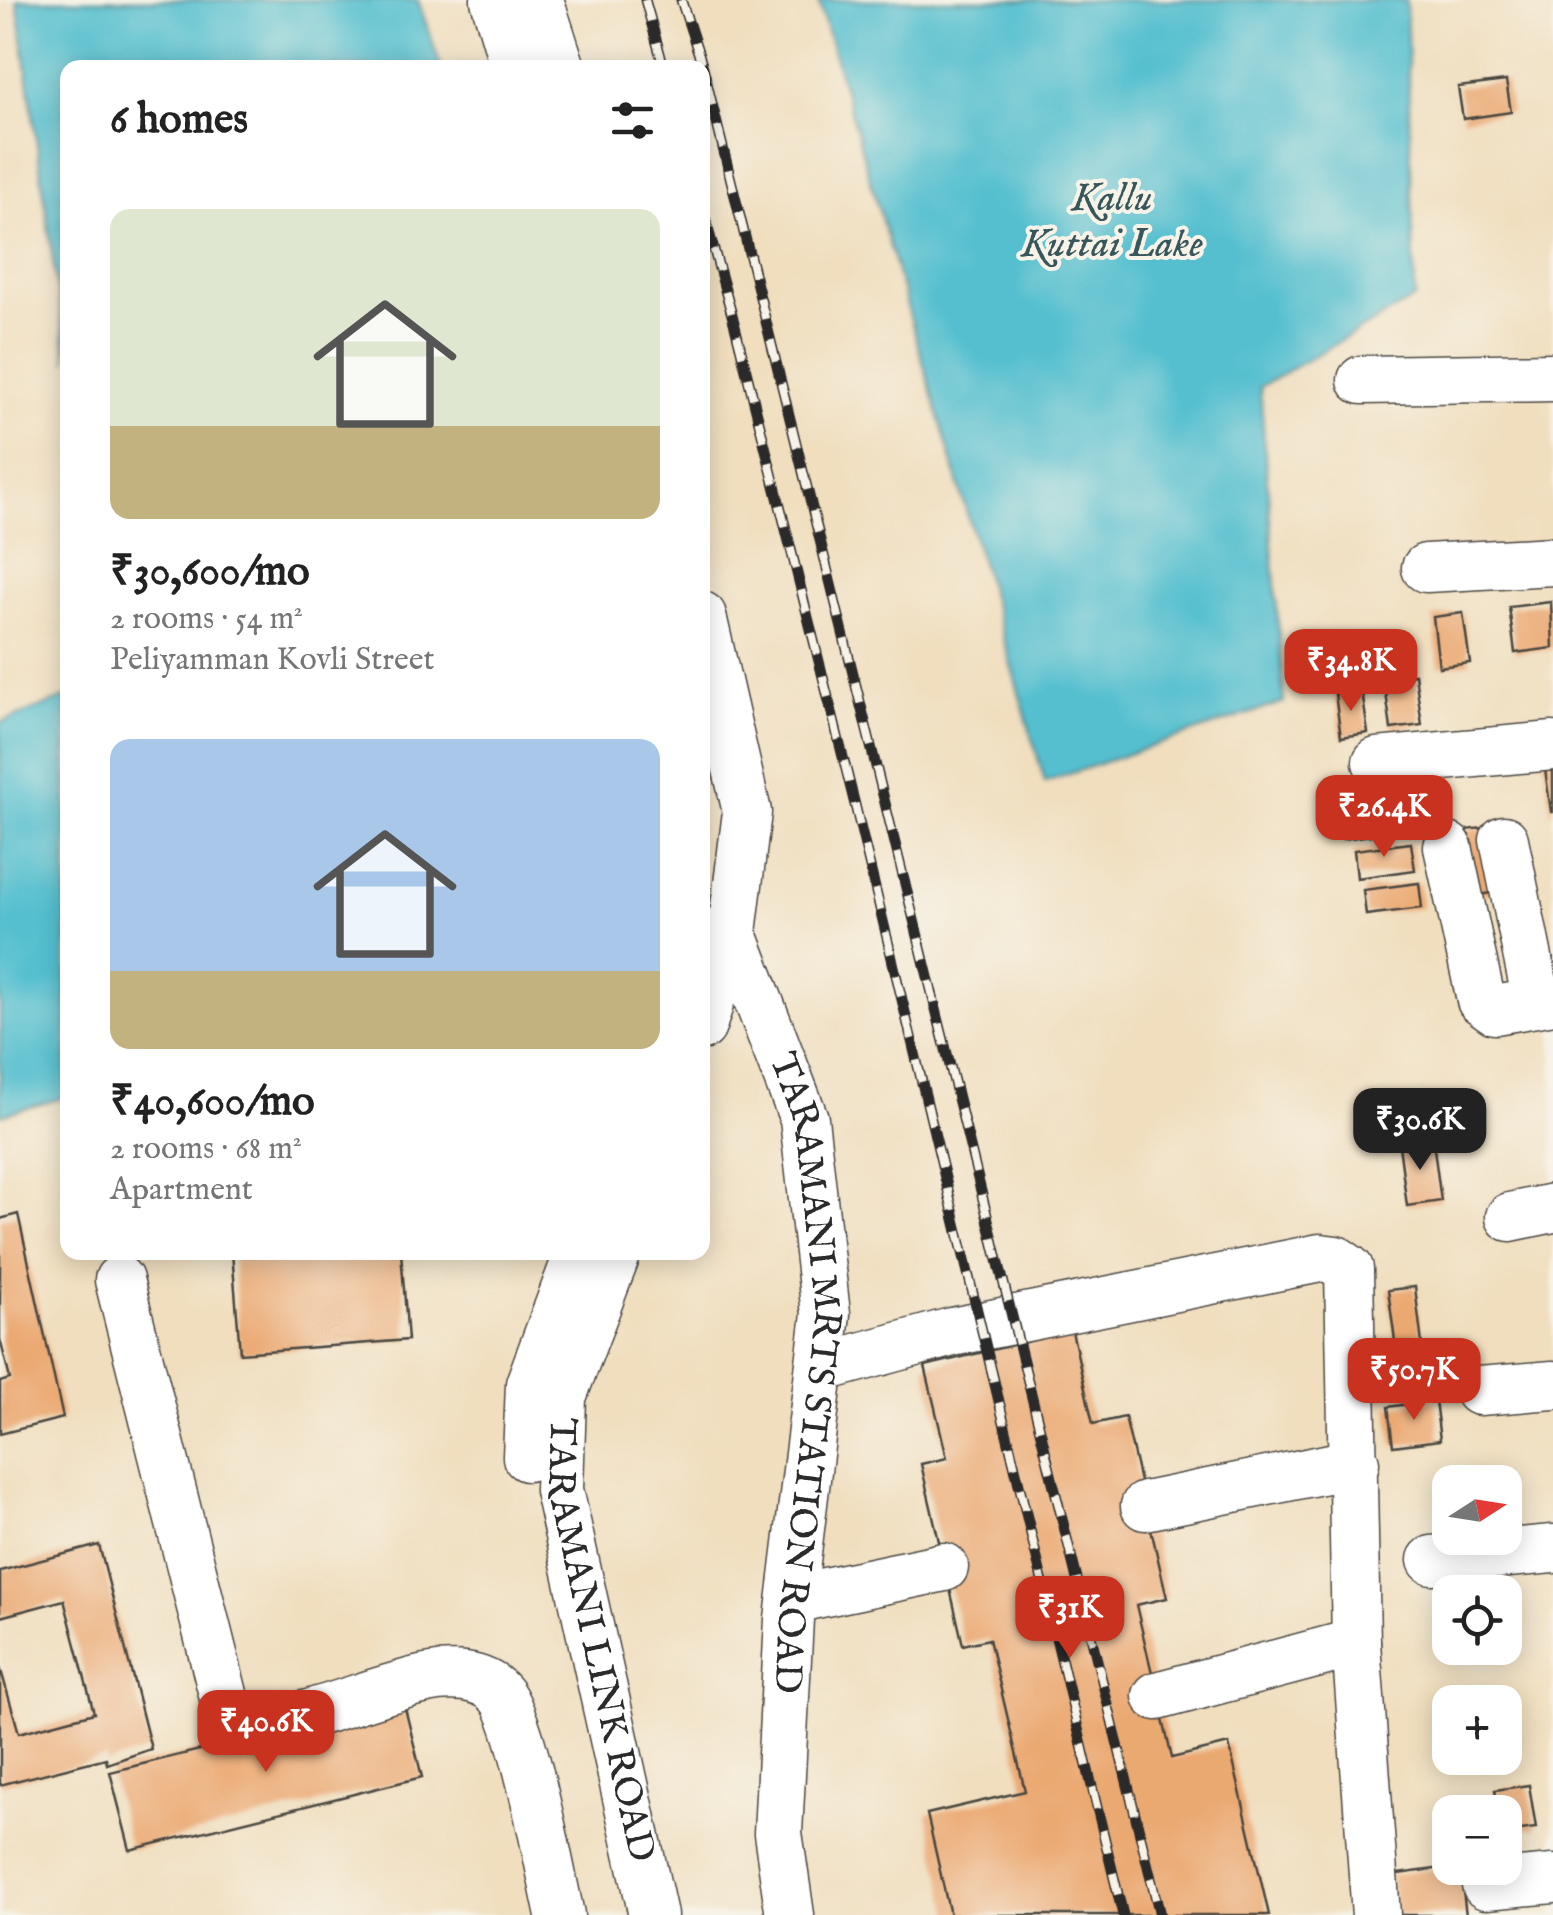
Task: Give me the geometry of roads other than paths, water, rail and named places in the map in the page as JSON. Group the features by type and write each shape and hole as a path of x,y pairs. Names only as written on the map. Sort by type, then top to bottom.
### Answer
{"street":[{"path":"495,0 514,60"},
{"path":"539,0 559,60"},
{"path":"1362,380 1553,377"},
{"path":"1426,568 1553,561"},
{"path":"710,651 747,812 710,980"},
{"path":"1377,762 1553,746"},
{"path":"1448,847 1481,1000 1495,1010 1545,1001 1504,840"},
{"name":"TARAMANI MRTS STATION ROAD","path":"718,933 804,1119 826,1314 792,1598 778,1833 790,1915"},
{"path":"820,1368 952,1332 1320,1258 1336,1260 1350,1269 1356,1643 1376,1915"},
{"name":"TARAMANI LINK ROAD","path":"577,1260 530,1384 526,1492 620,1915"},
{"name":"TARAMANI LINK ROAD","path":"614,1260 562,1396 559,1490 654,1915"},
{"path":"119,1280 225,1702 236,1715 262,1724 429,1678 461,1676 485,1682 501,1694 516,1726 560,1915"},
{"path":"1479,1392 1553,1384"},
{"path":"1145,1506 1355,1463"},
{"path":"1432,1560 1553,1549"},
{"path":"792,1598 944,1567"},
{"path":"1158,1696 1356,1643"}],"water":[{"path":"17,0 418,0 439,60 60,60 60,311"},
{"name":"Kallu Kuttai Lake","path":"818,0 1406,0 1415,298 1260,387 1284,702 1045,782"},
{"path":"60,700 60,1099 0,1115 0,723"}],"railway":[{"path":"645,0 662,60"},
{"path":"681,0 701,60"},
{"path":"710,95 1160,1915"},
{"path":"710,236 855,805 1123,1915"}]}
